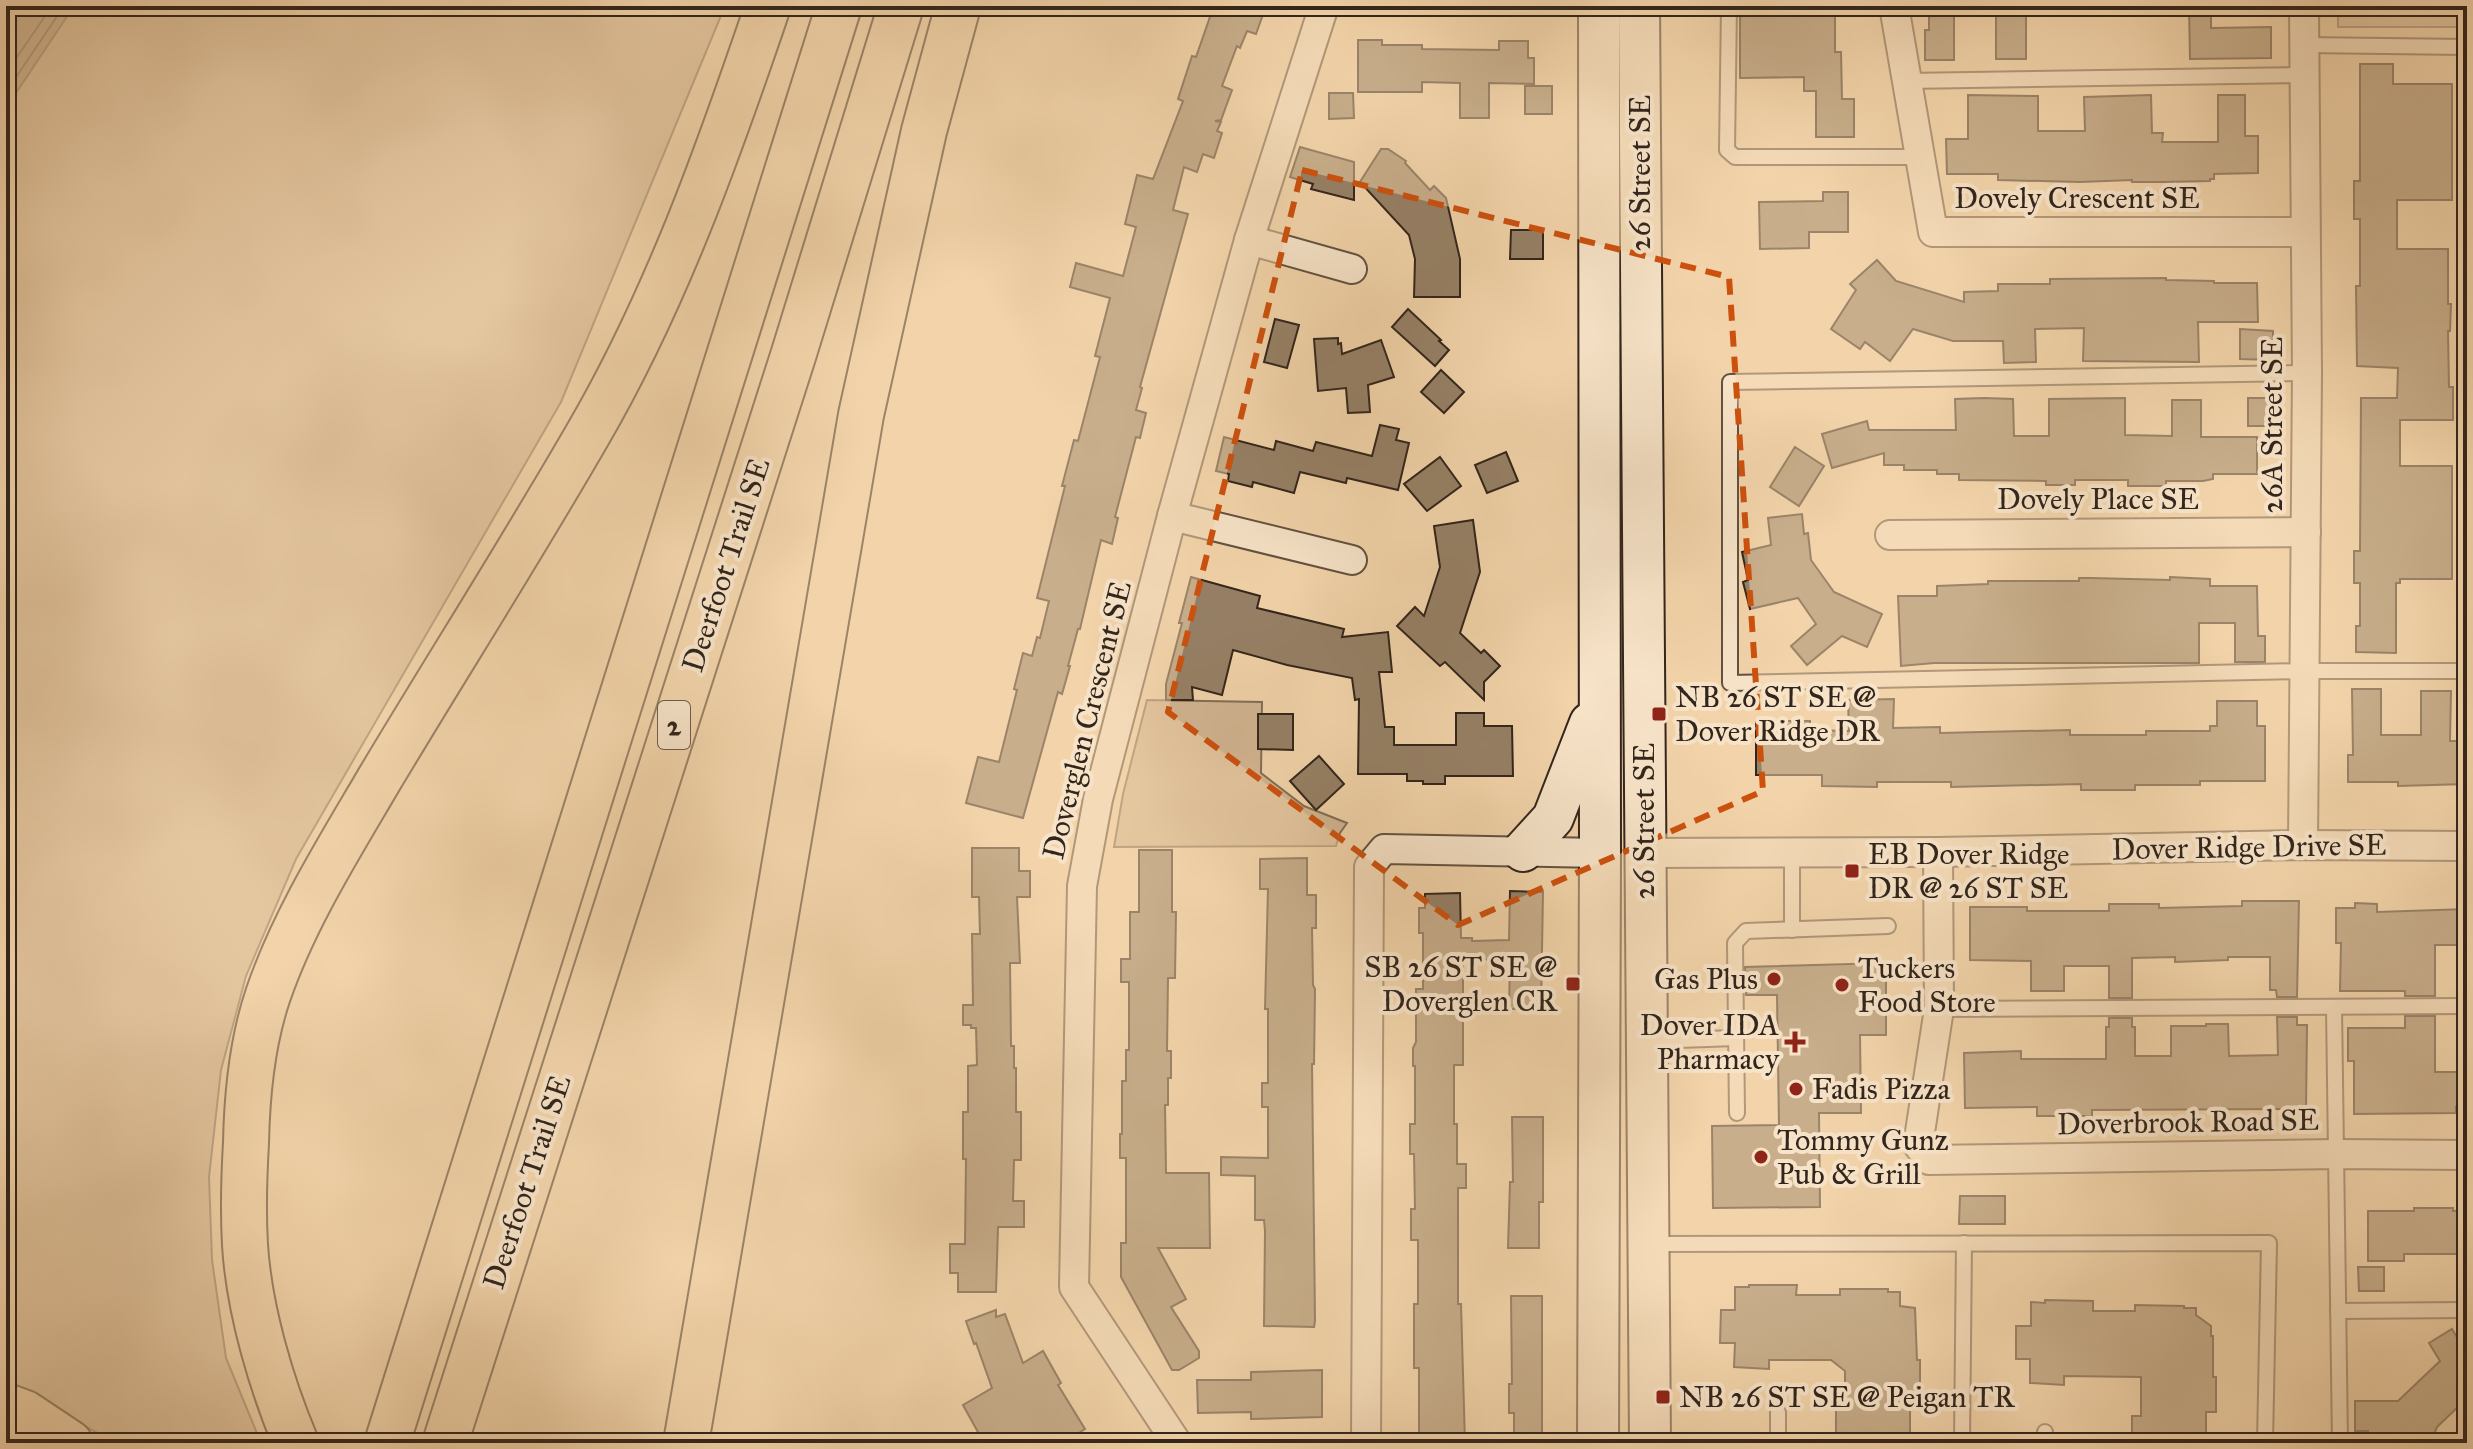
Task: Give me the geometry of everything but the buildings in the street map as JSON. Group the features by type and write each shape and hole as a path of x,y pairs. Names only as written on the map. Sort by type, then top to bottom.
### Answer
{"highway":[{"path":"293,1437 270,1369 256,1314 245,1249 243,1204 247,1113 253,1054 268,996 295,930 349,831 590,432 645,327 677,254 732,111 768,6"},
{"name":"Deerfoot Trail SE","path":"387,1443 839,6"},
{"name":"Deerfoot Trail SE","path":"445,1443 794,353 901,6"},
{"path":"686,1443 861,415 924,131 958,6"},
{"path":"6,1406 25,1413 70,1443"}],"street":[{"name":"Doverglen Crescent SE","path":"1177,1443 1074,1287 1082,886 1098,799 1172,516 1249,240 1324,6"},
{"name":"26 Street SE","path":"1598,1443 1599,6"},
{"name":"26 Street SE","path":"1639,6 1650,1443"},
{"name":"Dovely Crescent SE","path":"1894,6 1933,232 2305,232"},
{"name":"26A Street SE","path":"2303,845 2307,373 2304,6"},
{"path":"1249,240 1352,269"},
{"path":"1172,516 1352,560"},
{"name":"Dovely Place SE","path":"1890,535 2306,532"},
{"path":"1523,851 1553,818 1600,697"},
{"name":"Dover Ridge Drive SE","path":"1600,853 2467,846"},
{"path":"1366,1443 1369,867 1384,849 1600,853"},
{"path":"1938,852 1939,1009"},
{"name":"Doverbrook Road SE","path":"1939,1009 1918,1145 1929,1160 2467,1155"}],"lane":[{"path":"1729,6 1727,150 1735,157 1920,157"},
{"path":"2304,45 2467,47"},
{"path":"1906,81 2304,75"},
{"path":"2307,373 1730,382 1730,683 2305,671 2467,671"},
{"path":"1792,853 1792,930"},
{"path":"1737,1113 1735,943 1746,931 1888,926"},
{"path":"1939,1009 2467,1006"},
{"path":"2334,1007 2340,1443"},
{"path":"1646,1041 1736,1038"},
{"path":"1962,1443 1964,1243"},
{"path":"1648,1244 2269,1243 2265,1443"},
{"path":"2338,1311 2467,1310"},
{"path":"1778,1412 1778,1443"}],"highlighted area":[{"path":"1302,170 1729,277 1763,791 1458,925 1168,712"}],"shaded area":[{"path":"45,6 725,6 561,402 296,859 246,976 221,1070 209,1177 212,1260 226,1358 261,1443 116,1443 6,1384 6,64"},
{"path":"2338,6 2467,6 2467,27 2338,27"},
{"path":"1147,700 1262,702 1261,773 1304,806 1347,823 1336,846 1114,847 1123,794"}],"water":[{"path":"6,6 74,6 6,108"}],"place":[{"name":"NB 26 ST SE @ Dover Ridge DR","path":"1659,714"},
{"name":"EB Dover Ridge DR @ 26 ST SE","path":"1852,871"},
{"name":"Gas Plus","path":"1774,979"},
{"name":"SB 26 ST SE @ Doverglen CR","path":"1573,984"},
{"name":"Tuckers Food Store","path":"1842,985"},
{"name":"Dover IDA Pharmacy","path":"1795,1042"},
{"name":"Fadis Pizza","path":"1796,1089"},
{"name":"Tommy Gunz Pub & Grill","path":"1761,1157"},
{"name":"NB 26 ST SE @ Peigan TR","path":"1663,1397"}]}
